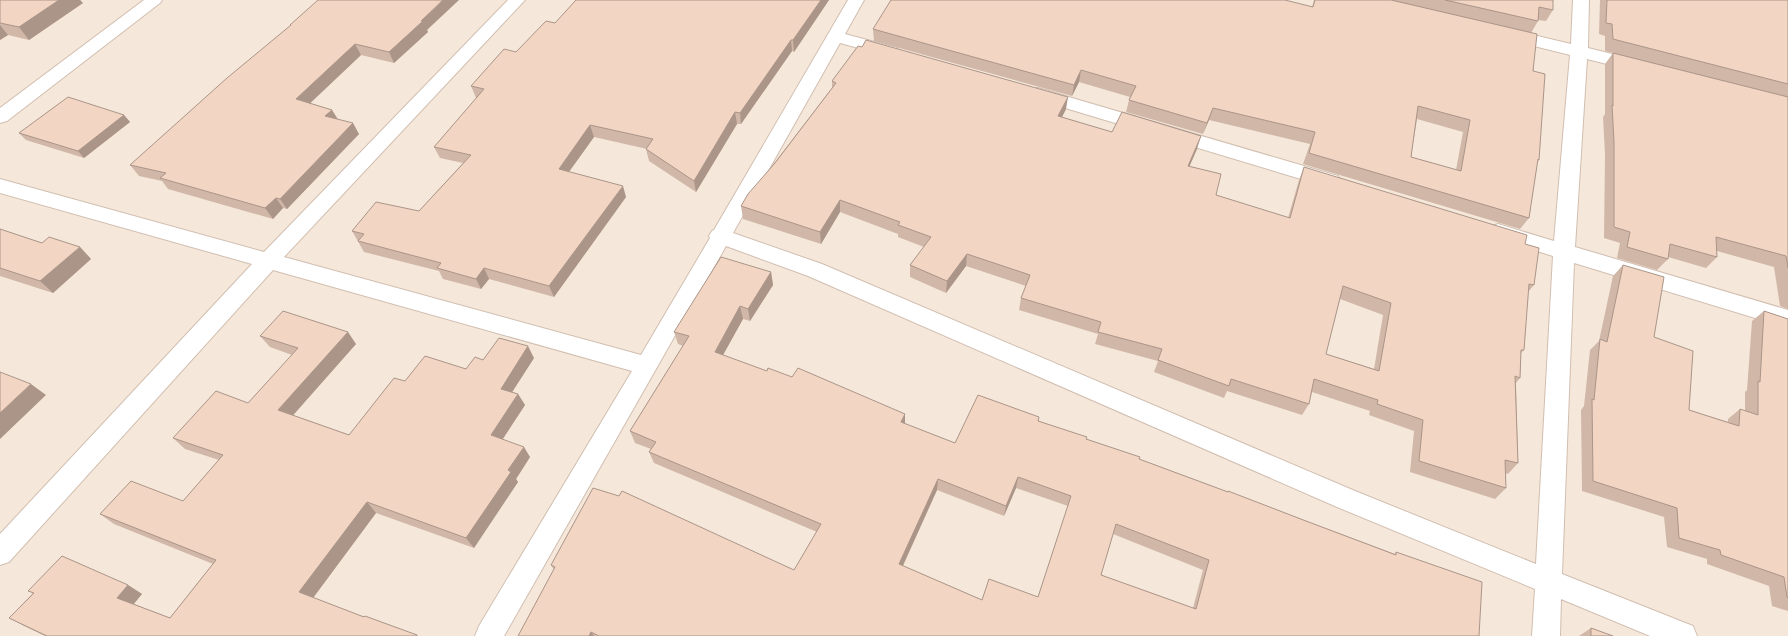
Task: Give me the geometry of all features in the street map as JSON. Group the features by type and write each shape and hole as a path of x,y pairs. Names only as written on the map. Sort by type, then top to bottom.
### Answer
{"street":[{"path":"0,117 154,0"},
{"path":"0,553 268,262 517,0"},
{"path":"489,636 647,366 719,236 856,0"},
{"path":"1546,636 1564,252 1579,51 1580,0"},
{"path":"1494,31 1657,71"},
{"path":"835,36 910,58"},
{"path":"1023,90 1350,187"},
{"path":"0,186 268,262 647,366"},
{"path":"1480,226 1788,319"},
{"path":"719,236 815,270 1346,498 1683,636"}],"shaded area":[{"path":"0,0 1788,0 1788,636 0,636"}],"building":[{"path":"0,0 59,0 19,27 0,23"},
{"path":"318,0 443,0 421,21 423,21 389,52 355,44 296,99 332,110 325,116 353,123 280,199 276,198 265,208 160,178 166,173 130,165 227,78 291,25"},
{"path":"576,0 821,0 740,113 735,112 694,181 646,149 653,139 590,125 559,169 623,186 549,286 484,268 476,279 437,268 441,263 358,241 364,234 352,231 376,202 419,211 471,155 434,147 484,89 471,86 504,49 516,52 546,21 555,23"},
{"path":"891,0 1285,0 1313,7 1315,0 1391,0 1537,34 1533,71 1545,74 1539,160 1538,159 1529,218 1309,153 1315,132 1213,108 1207,123 1129,100 1136,86 1081,70 1074,85 873,29","holes":["1418,106 1470,120 1461,171 1411,157"]},
{"path":"1445,0 1553,0 1553,10 1539,7 1538,21"},
{"path":"1607,0 1788,0 1788,84 1613,39 1612,24 1606,23"},
{"path":"866,40 1068,97 1058,116 1112,132 1122,112 1201,136 1188,166 1221,174 1216,195 1290,218 1304,167 1527,235 1525,244 1539,248 1534,285 1529,284 1524,350 1521,350 1520,378 1515,376 1518,463 1505,460 1506,488 1419,461 1423,420 1377,404 1378,400 1314,379 1309,404 1231,379 1229,386 1158,360 1162,349 1098,332 1101,322 1021,298 1030,275 967,254 947,281 910,265 931,237 898,225 900,222 840,200 820,232 741,206 748,194 775,163 836,83 832,81 858,46 862,47","holes":["1343,286 1391,303 1379,371 1326,354"]},
{"path":"1613,53 1788,97 1788,268 1786,256 1716,237 1717,257 1670,244 1668,259 1627,247 1630,232 1614,227 1614,142 1612,105 1613,106"},
{"path":"68,97 124,115 78,151 19,133"},
{"path":"0,229 42,243 49,237 80,247 40,281 0,268"},
{"path":"721,257 771,272 748,309 740,306 715,352 767,371 768,368 792,377 798,368 905,414 901,422 955,443 978,395 1039,417 1038,421 1087,437 1086,439 1140,457 1139,459 1396,555 1396,552 1482,582 1479,636 599,636 591,632 589,636 518,636 555,567 551,565 593,488 619,496 622,491 794,570 821,524 649,452 656,442 630,431 689,336 674,332","holes":["1018,477 1071,496 1038,597 989,579 982,600 899,564 938,479 1006,506","1116,524 1209,560 1196,609 1101,575"]},
{"path":"1623,265 1664,277 1654,337 1693,351 1689,410 1739,426 1740,409 1758,415 1758,381 1760,382 1764,311 1788,319 1788,598 1784,577 1721,555 1720,550 1679,538 1677,508 1593,481 1592,399 1594,400 1600,339 1607,342"},
{"path":"283,311 348,332 278,410 349,435 394,378 405,381 425,356 466,369 475,357 483,360 499,338 528,346 501,389 518,394 491,435 524,447 508,470 511,472 466,538 367,502 299,592 417,636 47,636 9,618 34,593 28,591 62,556 128,585 117,598 170,618 216,560 100,514 131,481 183,501 223,455 173,438 216,391 248,403 298,348 260,336"},
{"path":"0,372 31,384 0,413"},
{"path":"1591,628 1613,636 1591,636"}]}
